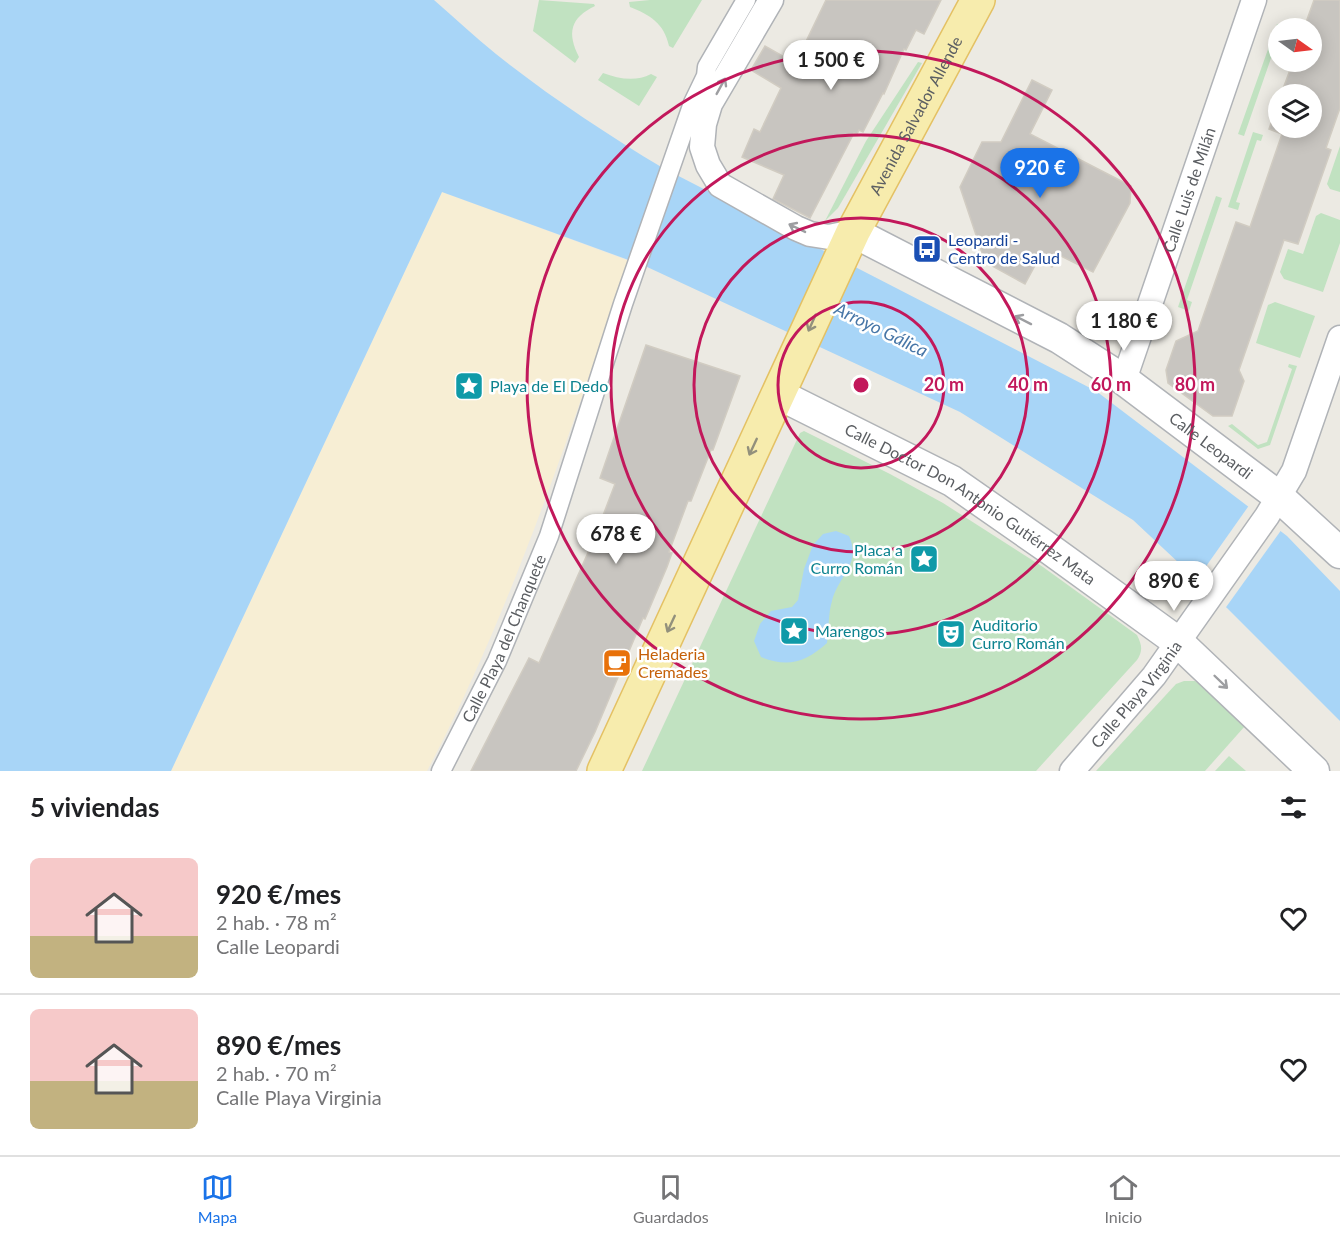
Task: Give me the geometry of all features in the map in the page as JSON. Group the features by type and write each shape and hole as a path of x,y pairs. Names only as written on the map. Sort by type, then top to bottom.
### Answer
{"main road":[{"name":"Avenida Salvador Allende","path":"604,771 853,232 978,0"}],"street":[{"name":"Calle Playa del Chanquete","path":"441,771 497,662 549,536 637,263 693,103 706,76 707,68 746,0"},
{"path":"771,0 710,105 704,124 702,147 708,165 720,185 796,228 810,234 829,237 853,232"},
{"name":"Calle Luis de Milán","path":"1124,380 1254,0"},
{"name":"Calle Leopardi","path":"853,232 1059,338 1124,380 1340,553"},
{"name":"Calle Playa Virginia","path":"1072,771 1154,676 1275,502 1294,471 1340,338"},
{"name":"Calle Doctor Don Antonio Gutiérrez Mata","path":"778,394 952,481 1178,642 1314,771"}],"green space":[{"path":"539,0 594,4 595,6 580,16 573,27 573,41 579,57 575,63 533,31"},
{"path":"702,0 673,48 669,46 664,31 655,21 630,7 629,2"},
{"path":"1268,49 1268,67 1244,136 1238,134"},
{"path":"918,62 922,63 838,208 825,221 866,141"},
{"path":"603,73 627,79 651,74 657,77 639,106 598,80"},
{"path":"1253,132 1263,135 1261,141 1257,140 1236,202 1240,203 1238,210 1228,207"},
{"path":"1340,146 1340,192 1330,189 1327,184"},
{"path":"1216,196 1222,198 1187,300 1192,302 1189,311 1178,307"},
{"path":"1321,213 1340,220 1340,243 1323,292 1284,279 1280,272 1288,249 1303,254 1316,216"},
{"path":"1275,302 1315,316 1300,358 1256,343 1268,305"},
{"path":"1289,364 1297,366 1270,445 1258,449 1228,426 1232,424 1258,445 1267,442 1292,369 1288,367"},
{"path":"804,431 943,503 1043,567 1137,635 1141,648 1137,660 1036,771 642,771 800,433"},
{"path":"1195,681 1245,726 1205,771 1096,771 1176,684"},
{"path":"1229,756 1246,771 1215,771"}],"sand":[{"name":"Playa de El Dedo","path":"442,192 629,261 538,519 458,709 427,771 171,771"}],"water":[{"name":"Arroyo Gálica","path":"0,0 434,0 488,48 536,85 663,168 1096,391 1287,536 1340,591 1340,721 1227,608 1133,520 960,412 645,266 442,192 171,771 0,771"},
{"path":"836,531 849,536 853,554 848,570 832,601 827,643 812,655 796,661 780,662 761,657 754,641 760,624 771,611 792,607 798,600 804,569 813,545 823,534"}],"pier":[{"path":"1250,504 1282,529 1224,610 1195,582"}],"building":[{"path":"826,0 941,0 924,34 916,30 906,50 904,49 884,94 863,132 859,130 857,134 854,133 810,218 773,199 784,175 742,157 754,129 760,132 781,88 751,70 765,46 793,62 794,59 797,60"},
{"path":"1314,0 1340,0 1340,108 1326,148 1331,150 1298,244 1284,240 1239,370 1244,381 1232,416 1213,416 1168,383 1166,370 1176,341 1198,331 1236,222 1250,227 1281,138 1322,138 1322,84 1285,84 1289,72 1322,72 1322,18 1308,18"},
{"path":"1032,80 1052,90 1030,134 1131,186 1130,203 1093,272 1059,255 1052,267 1038,260 1025,284 985,262 960,187 982,142 1001,142"},
{"path":"646,345 740,376 713,450 711,450 691,501 688,501 669,552 672,553 667,567 576,771 471,771 529,658 539,663 594,539 615,484 600,478"}],"place":[{"name":"Leopardi - Centro de Salud","path":"927,249"},
{"name":"Playa de El Dedo","path":"469,386"},
{"name":"Placa a Curro Román","path":"924,559"},
{"name":"Marengos","path":"794,631"},
{"name":"Auditorio Curro Román","path":"951,634"},
{"name":"Heladeria Cremades","path":"617,663"}]}
